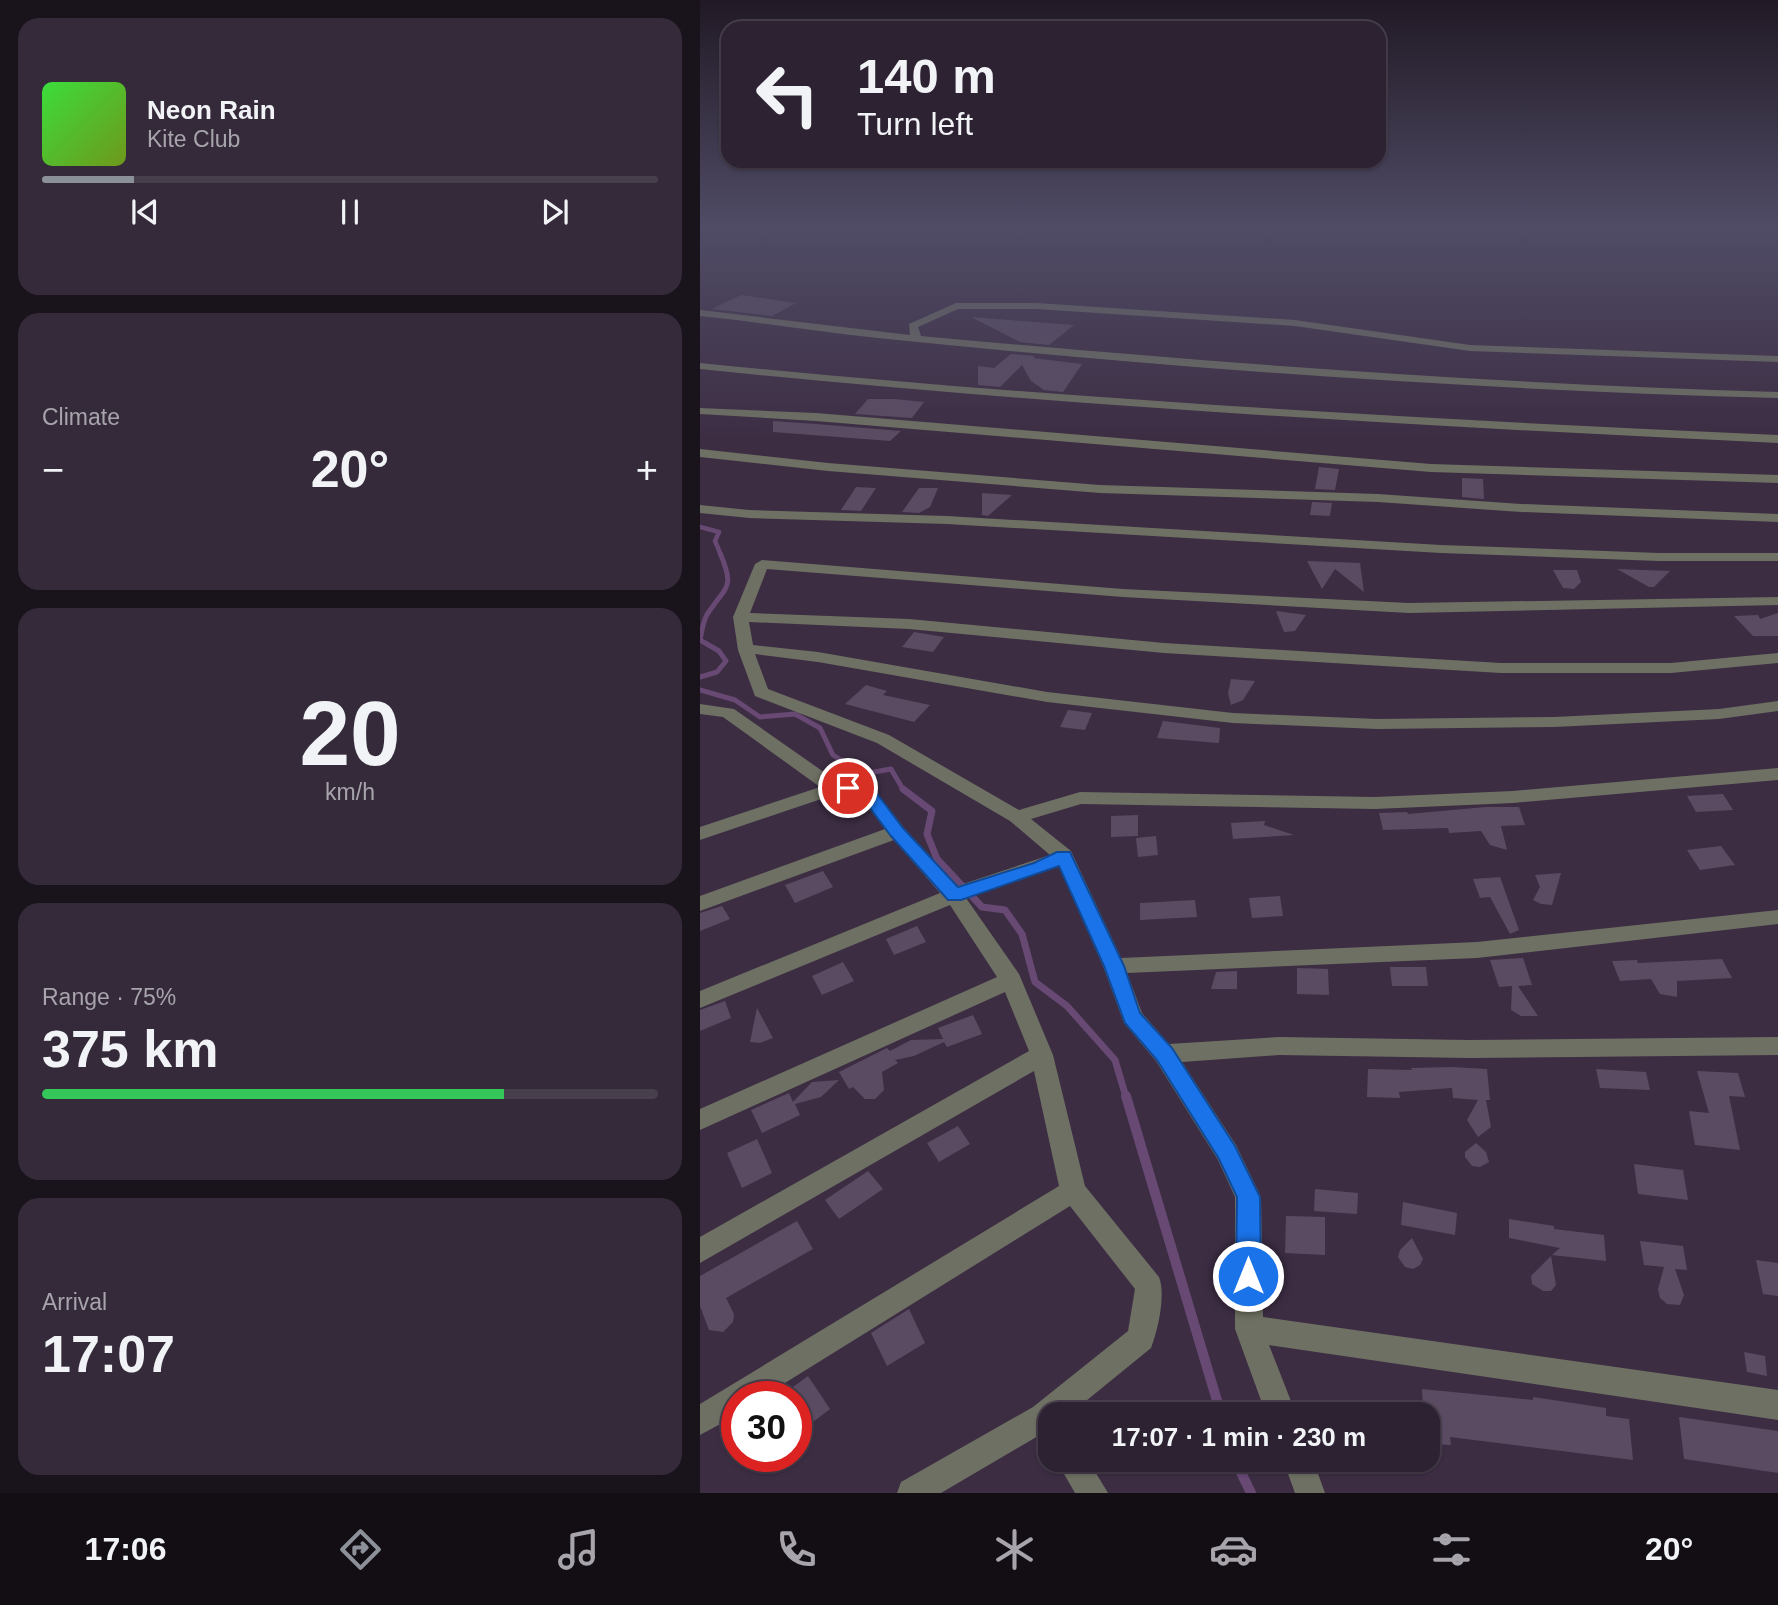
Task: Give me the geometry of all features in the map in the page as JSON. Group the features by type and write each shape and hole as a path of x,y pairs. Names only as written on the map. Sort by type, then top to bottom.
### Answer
{"street":[{"path":"916,338 913,326 956,306 1037,306 1294,323 1469,348 1778,359"},
{"path":"700,313 916,338 1212,365 1611,392 1778,395"},
{"path":"700,379 706,367 1102,402 1555,429 1778,439"},
{"path":"700,411 816,417 1430,468 1778,479"},
{"path":"700,453 828,467 1100,489 1378,498 1560,510 1778,518"},
{"path":"700,509 749,514 1046,526 1419,549 1628,556 1778,557"},
{"path":"1276,1402 1249,1329 1248,1197 1227,1153 1164,1054 1132,1017 1114,966 1063,856 1017,817 883,739 761,692 746,650 741,617 762,564 1124,593 1409,608 1778,601"},
{"path":"741,617 909,624 1164,648 1501,668 1671,667 1778,658"},
{"path":"746,650 762,649 818,657 1047,697 1233,718 1377,724 1554,722 1719,714 1778,706"},
{"path":"700,709 728,713 834,788"},
{"path":"1017,817 1080,798 1375,803 1513,797 1778,774"},
{"path":"700,834 834,788 863,787 897,832 954,895 1011,980 1042,1055 1073,1191 1149,1286 1140,1338 1069,1402"},
{"path":"700,904 897,832"},
{"path":"700,1000 954,895 1041,867 1063,856"},
{"path":"1114,966 1477,950 1778,917"},
{"path":"700,1120 1011,980"},
{"path":"1164,1054 1279,1046 1469,1049 1778,1046"},
{"path":"700,1251 1042,1055"},
{"path":"764,1381 1073,1191"},
{"path":"1249,1329 1778,1405"},
{"path":"700,1420 721,1407"},
{"path":"912,1493 1038,1427"},
{"path":"1079,1472 1093,1493"},
{"path":"1302,1472 1310,1493"}],"building":[{"path":"731,300 773,300 796,303 772,316 712,309"},
{"path":"971,317 1074,325 1049,345 1020,342"},
{"path":"1011,354 1082,364 1063,392 1044,390 1031,381 1022,365 1000,387 978,385 978,366 994,368"},
{"path":"868,399 924,402 912,418 855,414"},
{"path":"773,421 901,431 890,441 773,432"},
{"path":"1319,467 1339,469 1335,490 1315,489"},
{"path":"1462,478 1483,479 1484,499 1462,497"},
{"path":"856,487 876,488 861,511 841,510"},
{"path":"919,488 938,488 930,507 919,513 902,512"},
{"path":"982,493 1012,495 988,516 982,515"},
{"path":"1312,502 1332,503 1330,516 1310,515"},
{"path":"1307,561 1360,563 1364,592 1335,569 1322,589"},
{"path":"1617,569 1670,571 1654,587 1649,587"},
{"path":"1553,570 1577,570 1581,582 1574,589 1563,588"},
{"path":"1276,611 1306,615 1295,631 1284,632"},
{"path":"1778,613 1778,636 1753,636 1734,616 1758,615 1760,619"},
{"path":"914,632 944,637 933,652 902,647"},
{"path":"1231,679 1255,681 1243,700 1231,705 1228,693"},
{"path":"866,685 887,691 883,695 930,705 914,722 845,704"},
{"path":"1068,710 1092,713 1085,730 1060,727"},
{"path":"1163,721 1220,728 1219,743 1157,738"},
{"path":"1723,794 1733,810 1696,812 1687,796"},
{"path":"1519,807 1525,825 1501,826 1507,850 1490,845 1481,831 1449,833 1448,828 1383,830 1379,813 1408,814"},
{"path":"1138,815 1138,836 1111,837 1111,816"},
{"path":"1265,821 1264,825 1294,835 1233,839 1231,823"},
{"path":"1156,836 1158,855 1138,857 1136,838"},
{"path":"1721,846 1735,865 1700,870 1687,850"},
{"path":"823,871 833,887 795,903 785,885"},
{"path":"1561,873 1552,905 1533,900 1540,887 1535,875"},
{"path":"1500,877 1519,930 1510,934 1490,897 1480,898 1473,879"},
{"path":"1280,896 1283,916 1252,918 1249,898"},
{"path":"1195,900 1197,917 1140,920 1140,903"},
{"path":"722,906 730,919 700,931 700,913"},
{"path":"917,926 926,942 894,955 886,939"},
{"path":"1523,958 1532,985 1518,986 1538,1016 1521,1016 1511,1010 1512,986 1499,987 1490,960"},
{"path":"1722,959 1732,978 1677,981 1677,997 1660,994 1651,979 1620,981 1612,961 1637,960 1638,963"},
{"path":"843,962 854,981 822,995 812,976"},
{"path":"1390,967 1426,967 1428,986 1392,986"},
{"path":"1297,968 1328,969 1329,995 1297,994"},
{"path":"1237,971 1237,989 1211,989 1216,972"},
{"path":"725,1001 731,1018 700,1031 700,1010"},
{"path":"757,1008 773,1038 760,1043 750,1042"},
{"path":"973,1015 982,1034 947,1047 944,1042 914,1056 895,1060 898,1063 882,1072 884,1090 875,1099 865,1099 853,1087 849,1089 839,1072 887,1048 890,1051 911,1040 943,1039 938,1028"},
{"path":"1368,1069 1487,1069 1490,1100 1486,1100 1491,1127 1478,1137 1467,1120 1478,1100 1453,1098 1452,1088 1399,1092 1400,1098 1367,1097"},
{"path":"1596,1069 1646,1072 1650,1090 1600,1088"},
{"path":"1697,1071 1738,1073 1745,1097 1729,1096 1740,1150 1695,1145 1689,1111 1709,1113"},
{"path":"839,1080 821,1097 795,1104 800,1115 762,1133 751,1110 789,1093 793,1102 812,1082"},
{"path":"958,1126 970,1144 939,1162 927,1143"},
{"path":"757,1139 772,1173 742,1188 727,1153"},
{"path":"1476,1143 1486,1152 1489,1162 1480,1167 1472,1166 1465,1157 1465,1152"},
{"path":"1634,1164 1683,1170 1688,1200 1638,1194"},
{"path":"868,1171 883,1189 839,1219 825,1200"},
{"path":"1315,1189 1358,1193 1357,1214 1314,1211"},
{"path":"1403,1202 1457,1213 1455,1235 1401,1225"},
{"path":"1286,1216 1325,1217 1325,1255 1285,1253"},
{"path":"1509,1219 1554,1226 1554,1229 1604,1235 1606,1261 1552,1255 1560,1248 1509,1238"},
{"path":"797,1221 813,1249 726,1298 734,1314 733,1322 723,1332 709,1330 700,1306 700,1276"},
{"path":"1412,1238 1423,1259 1420,1265 1413,1269 1405,1267 1398,1257 1400,1250"},
{"path":"1640,1241 1683,1246 1687,1270 1675,1269 1684,1295 1680,1305 1667,1304 1660,1298 1658,1289 1664,1267 1644,1265"},
{"path":"1551,1256 1556,1285 1551,1291 1543,1291 1532,1284 1531,1276"},
{"path":"1756,1260 1778,1263 1778,1296 1763,1294"},
{"path":"909,1309 925,1343 887,1366 871,1333"},
{"path":"1744,1352 1765,1356 1767,1376 1747,1372"},
{"path":"812,1382 830,1409 812,1423"},
{"path":"1422,1389 1533,1400 1533,1397 1606,1408 1606,1416 1629,1419 1633,1460 1450,1437 1451,1445 1440,1445 1440,1402 1423,1402"},
{"path":"1679,1417 1778,1431 1778,1473 1684,1459"}],"waterway":[{"path":"700,527 719,532 715,541 721,555"},
{"path":"700,677 717,672 726,661 719,651 700,640 706,616 727,586 727,573 720,553"},
{"path":"700,690 735,700 760,717 795,714 820,728 833,755 863,774 891,769 904,791"},
{"path":"903,789 932,811 927,834 937,859 982,907 1005,910 1022,934 1035,982 1067,1006 1115,1060 1126,1097"},
{"path":"1126,1096 1217,1402"},
{"path":"1241,1472 1251,1493"}],"route":[{"path":"848,788 863,787 897,832 954,895 1041,867 1063,856 1114,966 1132,1017 1164,1054 1227,1153 1248,1197 1248,1276"}]}
